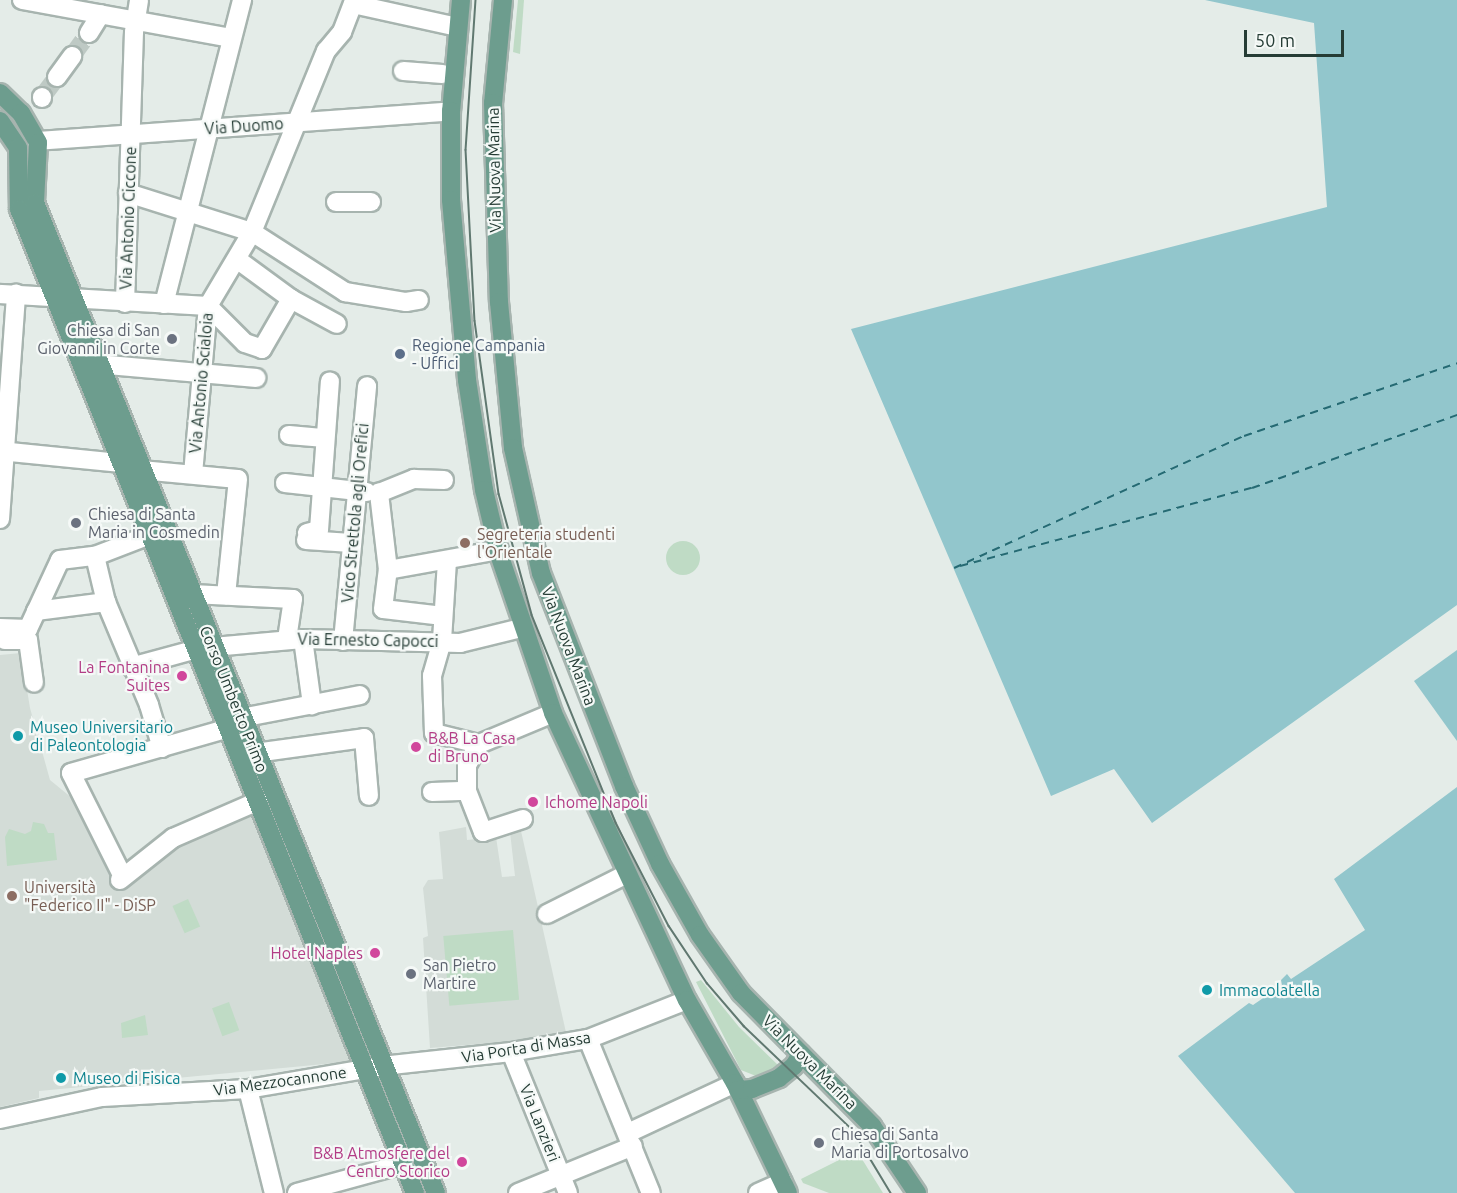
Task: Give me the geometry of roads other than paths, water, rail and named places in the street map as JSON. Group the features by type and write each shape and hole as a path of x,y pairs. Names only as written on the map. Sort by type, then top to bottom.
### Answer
{"main road":[{"path":"461,0 451,111 451,200 464,352 484,490 499,550 521,628 553,713 687,1000 736,1087 786,1188"},
{"name":"Via Nuova Marina","path":"503,0 493,103 495,236 504,384 513,448 533,545 624,786 674,891 730,980 872,1126 917,1193"},
{"path":"0,93 21,114 37,141 40,159 27,206"},
{"path":"0,121 18,148 27,206"},
{"name":"Corso Umberto Primo","path":"27,206 64,299 121,463 150,535 205,648 235,723 258,801 374,1068 436,1193"},
{"name":"Corso Umberto Primo","path":"64,299 97,364 192,594 205,648"},
{"name":"Corso Umberto Primo","path":"235,723 255,753 374,1068 403,1164 415,1193"},
{"path":"736,1087 752,1089 779,1078 794,1066 801,1054"}],"street":[{"path":"22,0 95,10 136,21 232,38"},
{"name":"Via Antonio Ciccone","path":"125,303 128,193 136,21 139,0"},
{"path":"164,303 207,128 242,0"},
{"path":"353,2 458,27"},
{"name":"Via Antonio Scialoia","path":"193,474 208,306 238,260 252,231 326,51 334,43 353,2"},
{"path":"89,33 95,10"},
{"path":"57,77 72,56"},
{"path":"403,71 442,74"},
{"name":"Via Duomo","path":"37,141 451,111"},
{"path":"128,193 188,209 252,231 345,292 406,302 419,300"},
{"path":"336,202 371,202"},
{"path":"238,260 291,299 337,324"},
{"path":"0,519 8,294 125,303 208,306 245,343 262,349 291,299"},
{"path":"97,364 256,378"},
{"path":"330,381 319,530 307,537 351,543"},
{"name":"Vico Strettola agli Orefici","path":"352,641 351,543 367,386"},
{"path":"289,435 325,438"},
{"path":"2,452 121,463"},
{"path":"141,470 238,479 226,595"},
{"path":"285,483 357,491 386,490 414,479 444,480"},
{"path":"386,490 388,570 383,609 443,616"},
{"path":"0,628 28,629 60,560 95,556 150,535"},
{"path":"388,570 499,550"},
{"path":"95,556 106,603 131,667 149,705 162,748"},
{"path":"447,561 442,641 432,676 434,733 479,744 553,713"},
{"path":"192,594 293,599 295,639 312,705"},
{"path":"36,611 106,603"},
{"name":"Via Ernesto Capocci","path":"131,667 205,648 295,639 460,643 521,628"},
{"path":"0,636 5,640 28,640 34,683"},
{"path":"258,801 174,838 122,878 70,773 162,748 235,723 360,695"},
{"path":"255,753 364,738 369,796"},
{"path":"479,744 467,765 467,791 483,832 523,819"},
{"path":"432,792 467,791"},
{"path":"547,914 627,874"},
{"name":"Via Porta di Massa","path":"374,1068 511,1052 588,1039 687,1000"},
{"path":"588,1039 651,1193"},
{"name":"Via Lanzieri","path":"511,1052 568,1193"},
{"name":"Via Mezzocannone","path":"0,1119 102,1097 248,1089 374,1068"},
{"path":"518,1193 561,1175 736,1087"},
{"path":"248,1089 274,1193"},
{"path":"297,1193 403,1164"},
{"path":"758,1193 786,1188"}],"water":[{"path":"1205,0 1457,0 1457,605 1152,823 1114,769 1051,796 851,329 1327,207 1314,23"},
{"path":"1457,650 1457,741 1414,681"},
{"path":"1457,787 1457,1193 1295,1193 1178,1056 1249,1003 1253,1005 1282,985 1281,980 1287,974 1291,979 1365,930 1334,879"}],"tunnel":[{"path":"72,56 89,33"},
{"path":"42,97 57,77"}],"tram line":[{"path":"476,0 466,150 475,321 499,494 532,615 616,823 669,926 707,983 744,1026 853,1130 891,1193"}],"place":[{"name":"Chiesa di San Giovanni in Corte","path":"172,339"},
{"name":"Regione Campania - Uffici","path":"400,354"},
{"name":"Chiesa di Santa Maria in Cosmedin","path":"76,523"},
{"name":"Segreteria studenti l'Orientale","path":"465,543"},
{"name":"La Fontanina Suites","path":"182,676"},
{"name":"Museo Universitario di Paleontologia","path":"18,736"},
{"name":"B&B La Casa di Bruno","path":"416,747"},
{"name":"Ichome Napoli","path":"533,802"},
{"name":"Università \"Federico II\" - DiSP","path":"12,896"},
{"name":"Hotel Naples","path":"375,953"},
{"name":"San Pietro Martire","path":"411,974"},
{"name":"Immacolatella","path":"1207,990"},
{"name":"Museo di Fisica","path":"61,1078"},
{"name":"Chiesa di Santa Maria di Portosalvo","path":"819,1143"},
{"name":"B&B Atmosfere del Centro Storico","path":"462,1162"}]}
